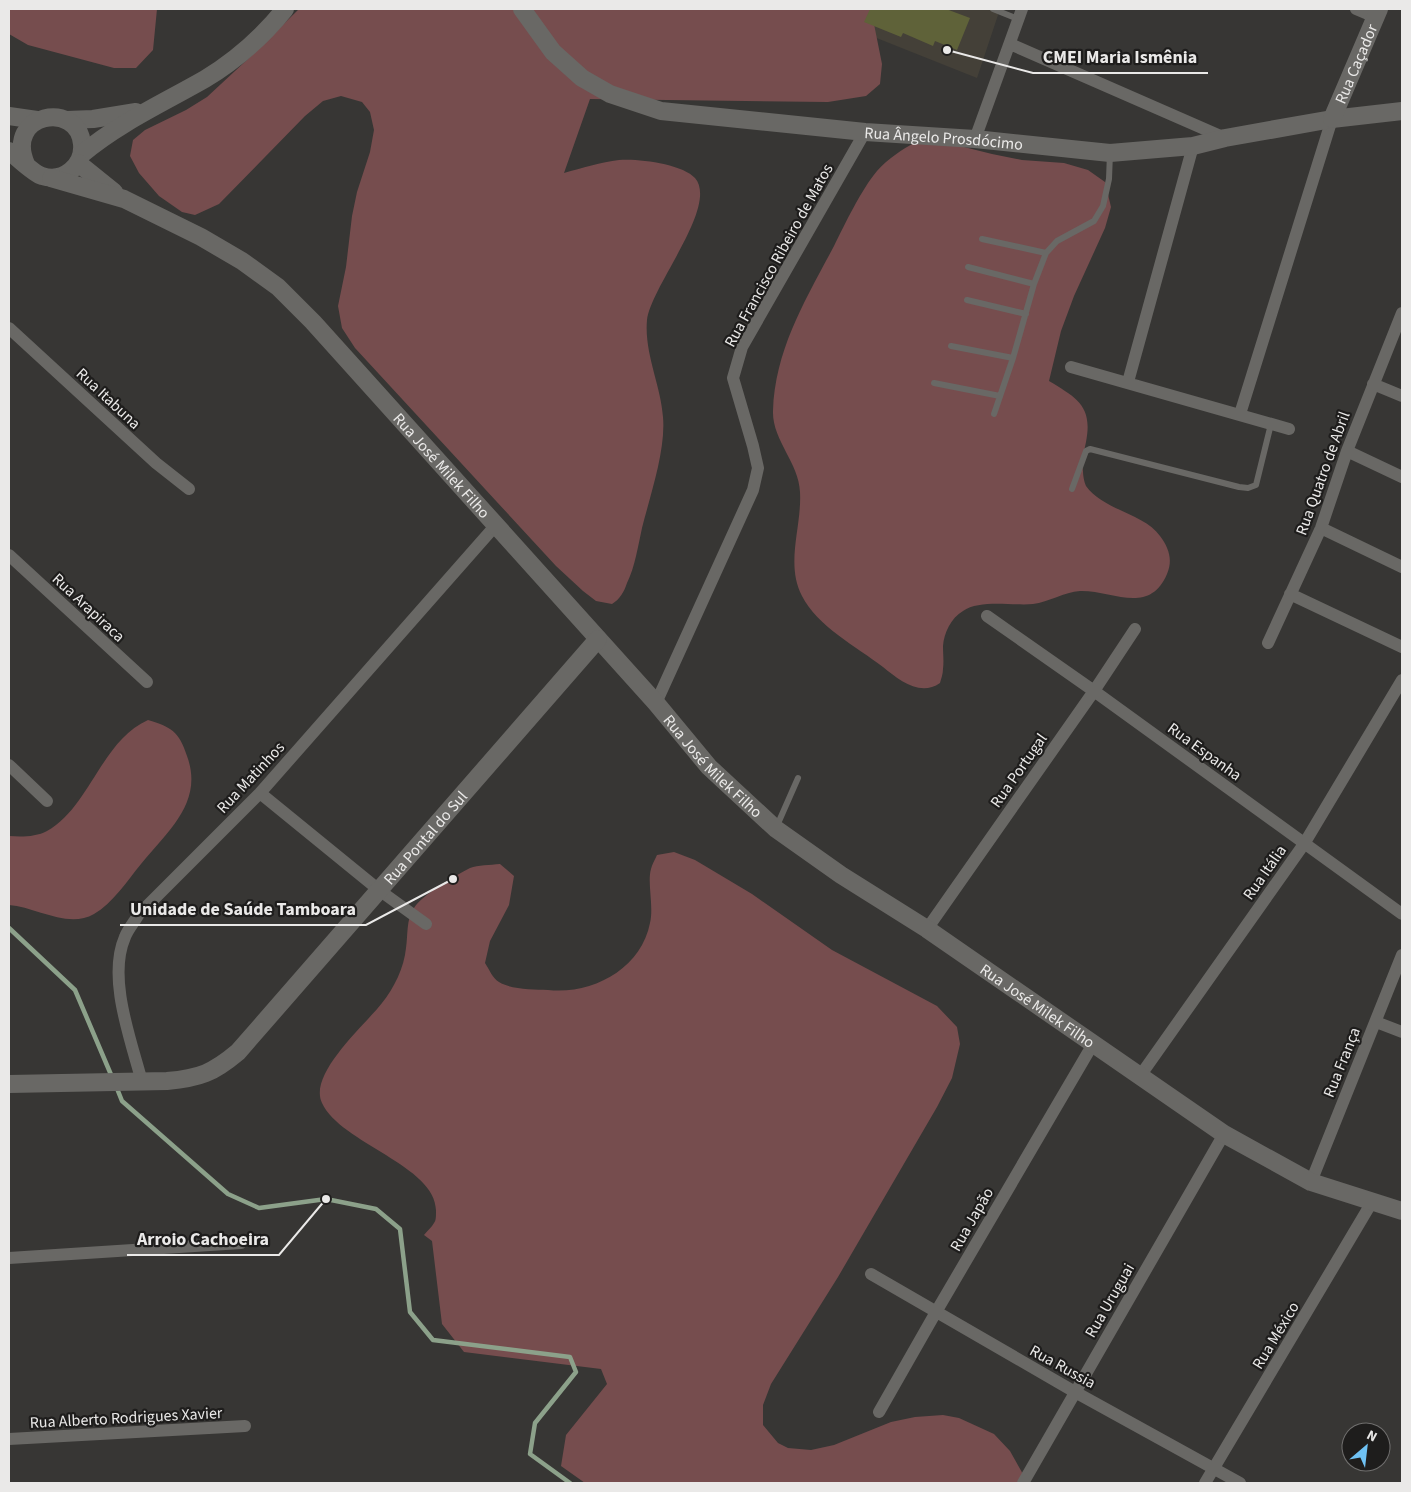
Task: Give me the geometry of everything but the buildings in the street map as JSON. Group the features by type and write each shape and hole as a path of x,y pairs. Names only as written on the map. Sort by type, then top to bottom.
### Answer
{"main road":[{"path":"14,157 41,176 51,178 67,174 80,158 101,138 206,78 241,54 285,9"},
{"name":"Rua Ângelo Prosdócimo","path":"522,9 553,52 582,78 610,94 661,111 865,132 974,139 1110,153 1193,146 1225,138 1332,119 1402,111"},
{"name":"Rua Caçador","path":"1332,119 1377,13"},
{"path":"66,120 94,119 149,109"},
{"path":"9,116 37,120"},
{"path":"14,157 22,154 21,144 23,135 29,126 37,120 57,117 73,125 81,138 80,158"},
{"name":"Rua José Milek Filho","path":"80,158 98,180 124,199 201,237 242,261 278,286 313,322 656,703 709,767 776,829 841,875 927,929 1224,1134 1311,1182 1402,1211"},
{"name":"Rua José Milek Filho","path":"51,178 124,199"},
{"name":"Rua Pontal do Sul","path":"9,1084 142,1082 186,1079 206,1074 225,1064 245,1045 598,639"}],"street":[{"path":"1356,9 1377,13"},
{"path":"974,139 1020,14"},
{"path":"1010,44 1225,138"},
{"path":"1240,414 1332,119"},
{"name":"Rua Francisco Ribeiro de Matos","path":"656,703 753,490 758,468 754,446 733,378 742,347 865,132"},
{"path":"1128,382 1193,146"},
{"name":"Rua Quatro de Abril","path":"1268,643 1321,528 1347,451 1402,313"},
{"name":"Rua Itabuna","path":"9,328 156,463 189,489"},
{"path":"1071,366 1289,429"},
{"path":"1373,384 1402,396"},
{"path":"1347,451 1402,478"},
{"name":"Rua Matinhos","path":"142,1082 121,1000 119,964 125,937 139,914 260,793 496,525"},
{"path":"1321,528 1402,567"},
{"name":"Rua Arapiraca","path":"9,555 147,682"},
{"path":"1290,594 1402,647"},
{"name":"Rua Espanha","path":"987,616 1402,914"},
{"name":"Rua Portugal","path":"927,929 1094,691 1135,629"},
{"name":"Rua Itália","path":"1140,1076 1304,844 1402,680"},
{"path":"9,765 47,801"},
{"path":"260,793 379,890 426,924"},
{"name":"Rua França","path":"1311,1182 1402,955"},
{"path":"1376,1022 1402,1032"},
{"name":"Rua Japão","path":"879,1412 1093,1044"},
{"name":"Rua Uruguai","path":"1023,1483 1224,1134"},
{"name":"Rua México","path":"1205,1483 1372,1202"},
{"path":"9,1258 240,1243"},
{"name":"Rua Russia","path":"871,1274 1075,1392 1240,1483"},
{"name":"Rua Alberto Rodrigues Xavier","path":"9,1440 245,1426"}],"lane":[{"path":"993,9 1020,14"},
{"path":"994,414 1013,358 1034,284 1046,254 1057,241 1094,221 1103,206 1109,179 1110,153"},
{"path":"982,239 1046,254"},
{"path":"968,267 1034,284"},
{"path":"967,300 1026,314"},
{"path":"951,346 1013,358"},
{"path":"934,382 1000,396"},
{"path":"1072,489 1086,451 1090,448 1239,486 1253,487 1256,485 1271,424"},
{"path":"776,829 798,778"}],"shaded area":[{"path":"9,9 157,9 153,50 136,68 114,68 28,45 9,34"},
{"path":"299,9 871,9 882,64 880,84 866,96 828,102 590,99 564,173 612,161 648,161 681,169 689,173 695,178 700,191 698,207 691,226 651,305 647,320 650,357 662,405 662,444 657,473 632,570 623,592 612,604 596,601 556,566 355,348 342,328 338,306 346,267 352,216 357,192 370,152 374,130 370,112 362,102 341,96 323,101 305,116 219,204 195,215 182,212 159,196 139,173 130,156 133,140 145,130 186,110 207,97"},
{"path":"843,9 1000,9 977,78 839,23"},
{"path":"916,142 956,145 1022,160 1064,163 1088,170 1105,182 1111,207 1105,228 1074,296 1061,331 1049,381 1075,398 1085,411 1088,430 1082,464 1086,486 1103,501 1144,522 1153,529 1166,545 1170,559 1169,569 1159,587 1150,594 1140,598 1080,591 1033,604 987,604 970,607 959,614 952,622 945,636 943,671 940,683 925,688 917,688 896,677 838,635 817,617 802,596 797,583 794,558 800,505 799,481 777,432 773,411 779,367 794,325 854,207 877,171 895,155"},
{"path":"148,720 163,725 177,735 184,748 191,772 191,788 187,802 172,827 114,898 94,914 84,918 63,918 9,905 9,836 38,834 47,831 62,820 85,791 118,743 132,730"},
{"path":"674,852 695,860 752,894 832,950 937,1006 957,1027 960,1044 952,1078 937,1107 838,1277 771,1384 763,1405 763,1425 778,1443 788,1448 811,1450 834,1445 891,1422 915,1417 943,1415 959,1418 994,1434 1010,1451 1028,1483 585,1483 561,1466 566,1435 607,1384 601,1369 464,1352 442,1324 432,1241 424,1235 436,1220 432,1196 422,1181 406,1168 348,1131 332,1118 322,1103 320,1091 323,1078 340,1050 391,991 403,963 411,912 424,897 456,875 470,868 500,864 514,876 509,905 490,941 485,963 495,979 504,985 516,988 565,990 581,988 612,976 636,954 645,939 650,923 650,875 652,865 657,855"}],"waterway":[{"path":"9,928 75,990 112,1077"},
{"path":"116,1086 122,1101 228,1194 259,1208 326,1199 376,1209 400,1229 410,1312 433,1340 570,1357 576,1372 535,1423 530,1454 570,1483"}],"place":[{"name":"CMEI Maria Ismênia","path":"947,50"},
{"name":"Unidade de Saúde Tamboara","path":"453,879"},
{"name":"Arroio Cachoeira","path":"326,1199"}]}
